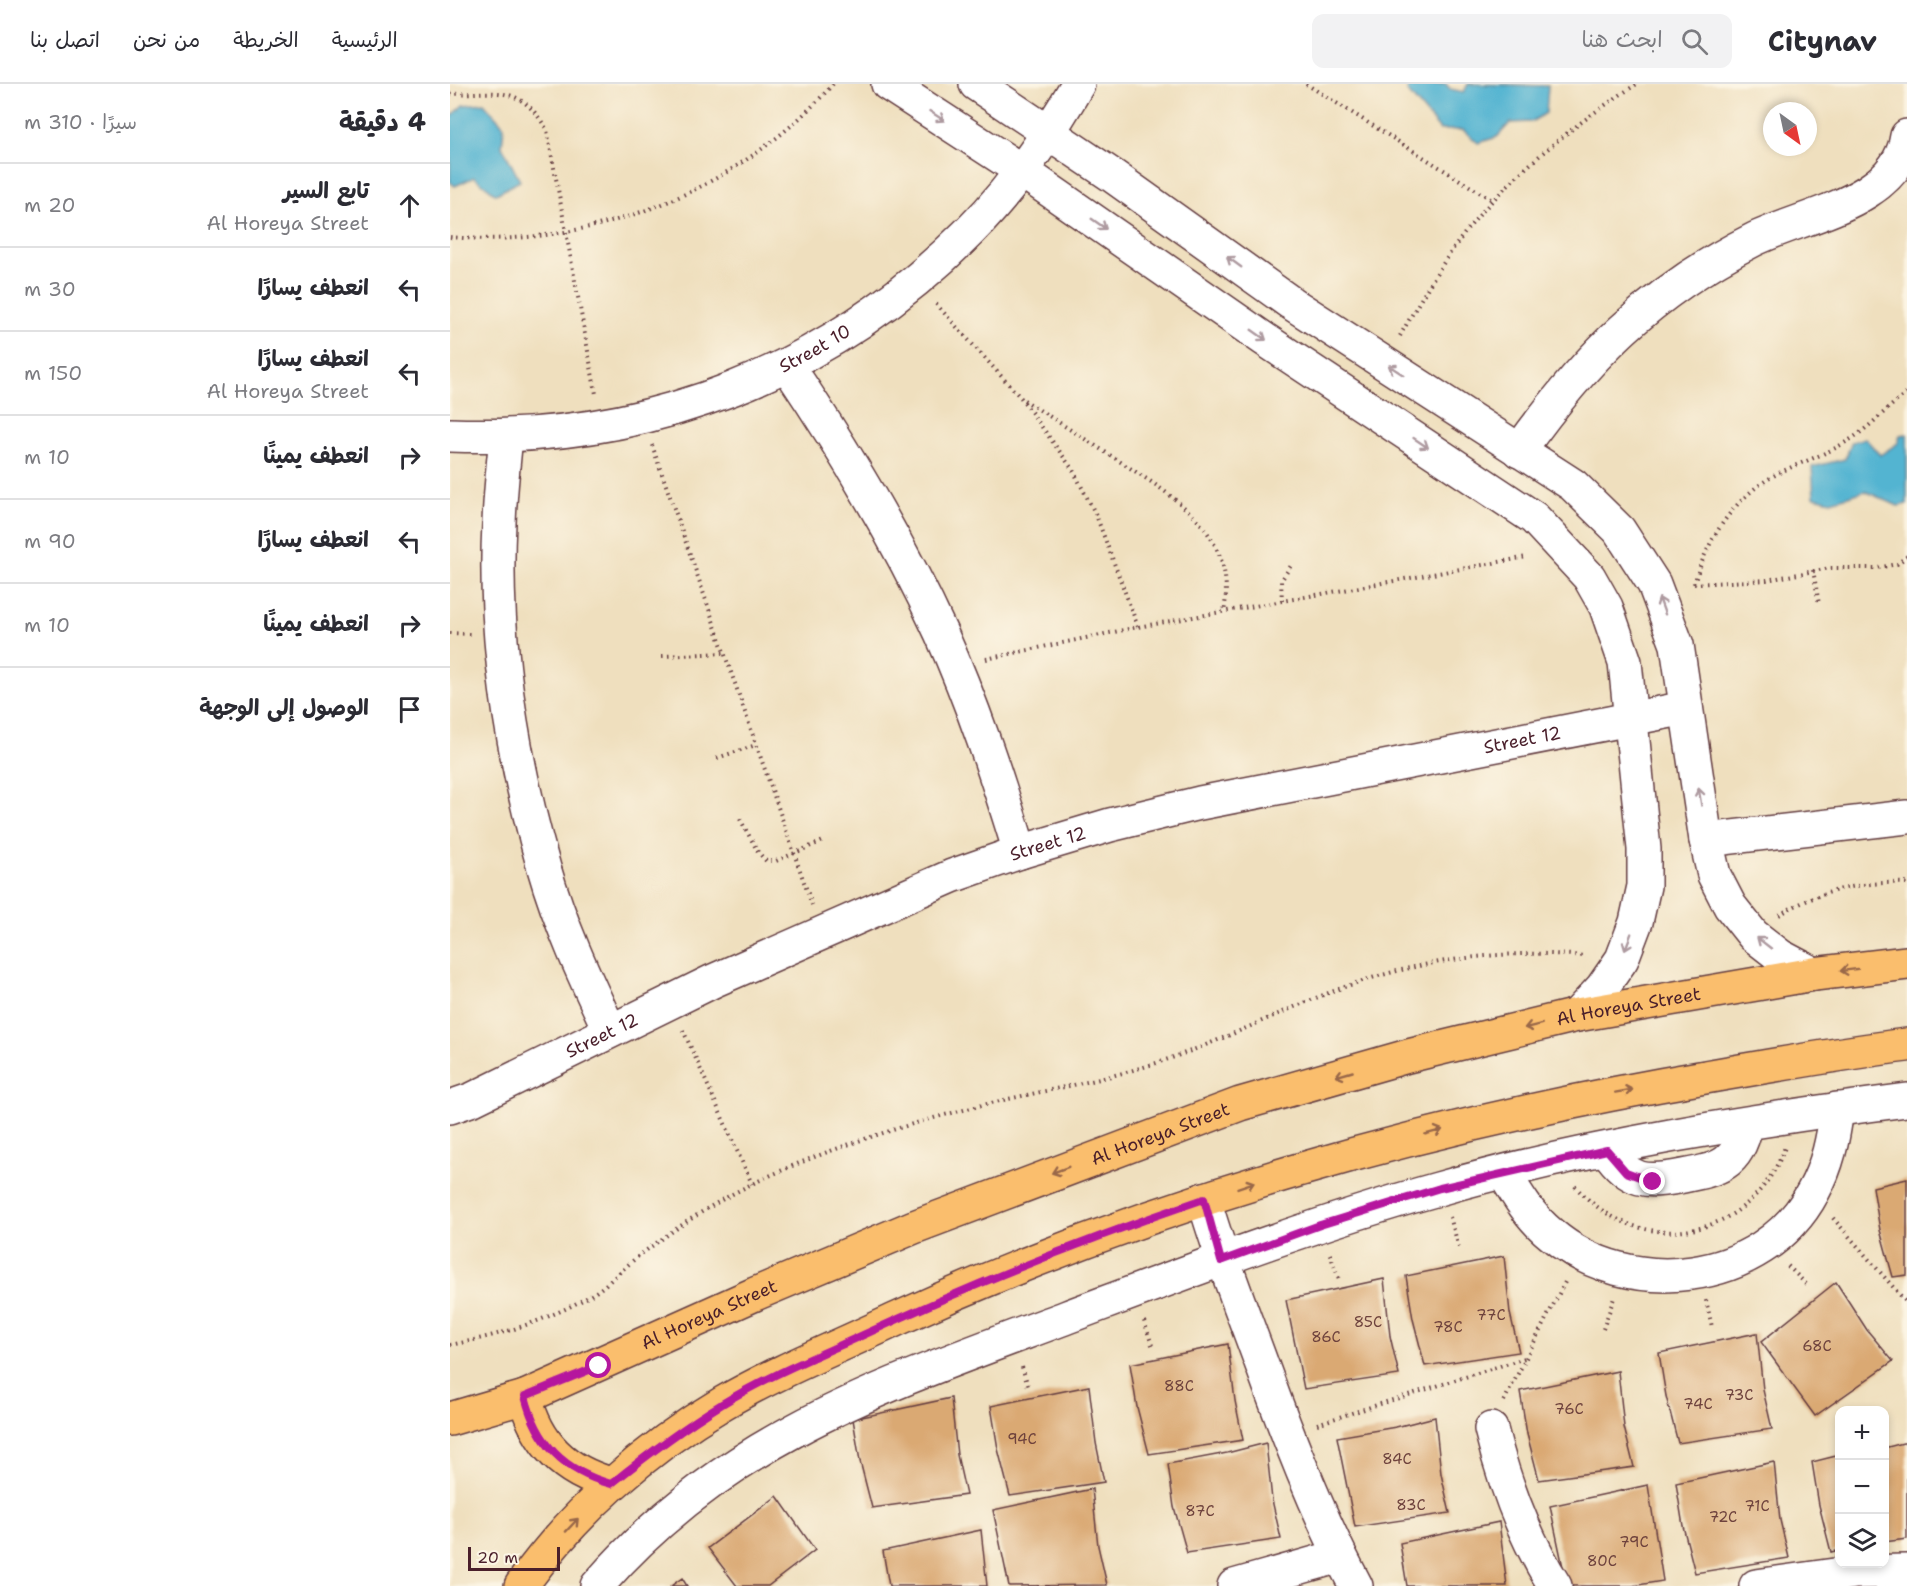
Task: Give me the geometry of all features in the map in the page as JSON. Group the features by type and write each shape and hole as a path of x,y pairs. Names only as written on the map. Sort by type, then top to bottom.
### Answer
{"main road":[{"name":"Al Horeya Street","path":"450,1419 525,1396 914,1227 1229,1108 1408,1056 1577,1016 1814,974 1907,963"},
{"path":"521,1586 540,1560 611,1484 665,1441 723,1403 785,1371 962,1291 1102,1234 1264,1179 1457,1126 1594,1096 1852,1052 1907,1046"},
{"path":"525,1396 531,1418 540,1437 554,1454 571,1468 590,1478 611,1484"}],"street":[{"path":"888,84 1022,171 1264,339 1534,518 1589,577 1606,607 1625,662 1644,849 1644,886 1636,922 1622,959 1602,988 1577,1016"},
{"path":"976,84 1050,133 1291,303 1573,485 1612,523 1654,584 1677,645 1706,840 1720,885 1730,906 1753,934 1780,956 1814,974"},
{"name":"Street 10","path":"450,435 506,437 603,427 643,418 716,396 787,365 854,327 916,281 972,230 1022,171 1050,133 1078,84"},
{"path":"1519,451 1556,398 1591,358 1646,308 1698,271 1754,240 1861,196 1881,183 1896,166 1907,136"},
{"path":"787,365 871,496 907,564 954,665 997,777 1020,852"},
{"path":"506,437 498,525 501,633 510,721 522,785 544,870 574,952 610,1031"},
{"name":"Street 12","path":"450,1107 483,1094 610,1031 822,932 952,876 1020,852 1110,825 1200,803 1686,708"},
{"path":"1706,840 1907,817"},
{"path":"597,1586 618,1561 672,1511 730,1467 793,1429 900,1380 1221,1261 1380,1206 1504,1173 1607,1150 1837,1109 1907,1100"},
{"path":"1504,1173 1526,1208 1550,1234 1579,1255 1623,1272 1657,1276 1700,1273 1727,1265 1768,1243 1792,1221 1812,1194 1830,1156 1837,1109"},
{"path":"1204,1199 1221,1261 1286,1434 1340,1556 1356,1586"},
{"path":"1491,1429 1502,1474 1518,1517 1538,1559 1555,1586"},
{"path":"1234,1586 1340,1556"},
{"path":"1756,1586 1856,1579 1907,1571"}],"path":[{"path":"450,237 512,238 566,231 648,210 725,173 794,123 833,84"},
{"path":"1306,84 1492,200"},
{"path":"1384,363 1443,266 1492,200 1571,129 1637,84"},
{"path":"450,93 508,93 537,114 547,130 603,427"},
{"path":"916,281 1021,398 1086,492 1138,627"},
{"path":"1694,584 1701,560 1714,534 1732,511 1753,491 1777,474 1848,442 1877,421 1907,393"},
{"path":"1021,398 1175,497 1188,508 1209,535 1222,566 1227,600 1224,612"},
{"path":"643,418 822,932"},
{"path":"954,665 1138,627 1566,550"},
{"path":"1654,584 1767,580 1814,570 1877,568 1897,564 1907,556"},
{"path":"1282,601 1281,581 1292,564"},
{"path":"1814,570 1819,604"},
{"path":"662,656 724,653"},
{"path":"717,758 756,745"},
{"path":"740,819 758,852 766,861 776,861 823,841"},
{"path":"1753,934 1781,914 1813,897 1847,887 1882,882 1907,883"},
{"path":"450,1346 519,1328 550,1316 590,1295 640,1255 694,1217 752,1184 829,1150 909,1125 1106,1078 1162,1062 1218,1042 1322,995 1382,975 1441,961 1501,954 1561,954 1622,959"},
{"path":"671,1002 752,1184"},
{"path":"1812,1194 1907,1303"},
{"path":"1491,1429 1579,1255"},
{"path":"1286,1434 1525,1358"}],"water":[{"path":"1409,84 1446,84 1450,89 1464,92 1468,84 1548,86 1546,113 1531,122 1510,123 1497,137 1478,143 1463,130 1440,130 1407,91"},
{"path":"484,103 504,126 502,146 520,181 496,194 474,177 455,186 450,182 450,118 463,105"},
{"path":"1907,434 1907,504 1898,506 1865,491 1831,501 1814,497 1812,467 1845,459 1852,442 1865,438 1880,455 1898,443 1900,435"}],"building":[{"path":"1907,1179 1907,1275 1893,1277 1880,1230 1873,1187"},
{"path":"1504,1256 1510,1313 1519,1352 1425,1366 1413,1319 1406,1276"},
{"path":"1384,1279 1390,1336 1399,1375 1304,1389 1286,1300"},
{"path":"1836,1282 1867,1330 1893,1361 1815,1416 1761,1342"},
{"path":"1757,1333 1763,1390 1772,1429 1678,1443 1666,1396 1659,1353"},
{"path":"1228,1344 1235,1401 1243,1440 1149,1454 1137,1407 1130,1364"},
{"path":"1618,1371 1624,1427 1634,1467 1539,1480 1527,1434 1520,1391"},
{"path":"1089,1386 1096,1443 1104,1482 1010,1496 998,1449 991,1406"},
{"path":"951,1398 957,1455 966,1495 872,1508 860,1461 853,1419"},
{"path":"1435,1417 1441,1474 1450,1513 1355,1527 1337,1437 1396,1427"},
{"path":"1907,1442 1907,1539 1889,1541 1889,1460 1889,1447"},
{"path":"1266,1443 1272,1500 1281,1539 1187,1553 1174,1507 1168,1464"},
{"path":"1835,1456 1835,1551 1831,1552 1819,1505 1812,1462"},
{"path":"1774,1462 1780,1520 1789,1558 1695,1573 1683,1526 1676,1483"},
{"path":"1648,1485 1663,1581 1632,1586 1567,1586 1550,1506"},
{"path":"1092,1489 1098,1546 1107,1585 1009,1586 993,1510"},
{"path":"777,1496 815,1550 768,1586 737,1586 708,1548"},
{"path":"1499,1522 1507,1586 1407,1586 1400,1543"},
{"path":"981,1530 987,1586 889,1586 883,1551"},
{"path":"682,1578 687,1586 671,1586"}],"route":[{"path":"599,1366 525,1396 531,1418 540,1437 554,1454 571,1468 590,1478 611,1484 665,1441 723,1403 785,1371 940,1300 1102,1234 1204,1199 1221,1261 1320,1225 1440,1188 1607,1150 1626,1172 1639,1179 1653,1182"}]}
